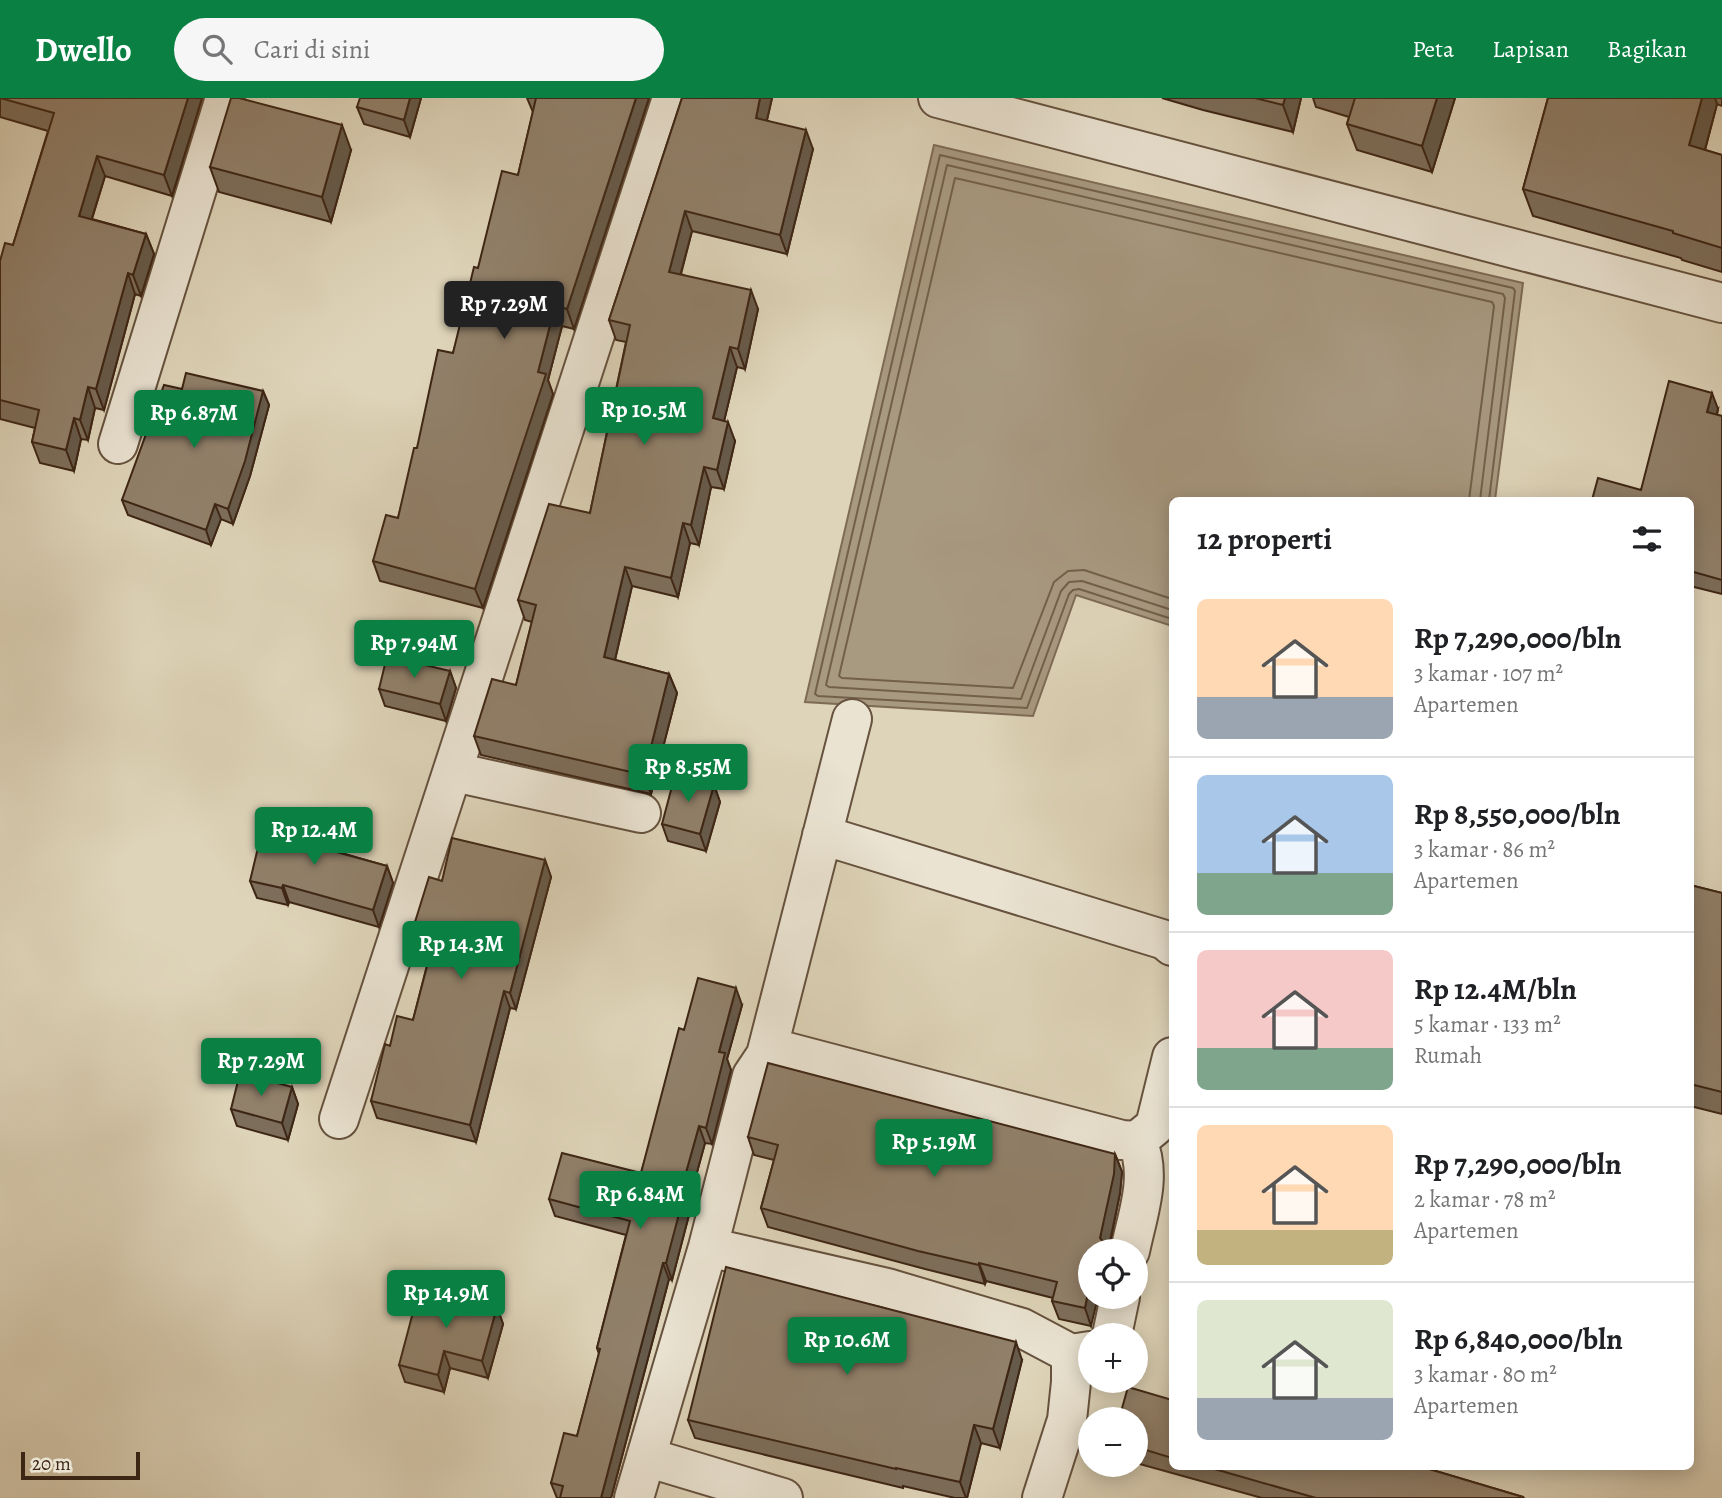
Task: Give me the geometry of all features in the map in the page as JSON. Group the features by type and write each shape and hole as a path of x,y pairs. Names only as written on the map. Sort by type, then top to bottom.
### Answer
{"street":[{"path":"118,444 225,98"},
{"path":"339,1119 672,98"},
{"path":"938,98 1722,303"},
{"path":"634,1498 708,1247 752,1076 766,1055 852,719"},
{"path":"454,772 641,813"},
{"path":"822,835 1169,943"},
{"path":"766,1055 788,1052 1122,1140 1137,1141 1155,1126 1169,1069"},
{"path":"1132,1239 1145,1178 1143,1155 1137,1141"},
{"path":"708,1247 887,1288 1022,1328 1078,1352"},
{"path":"1042,1498 1067,1420 1071,1382 1078,1359"},
{"path":"646,1457 783,1498"}],"water":[{"path":"934,145 1523,283 1495,497 1169,497 1169,625 1076,595 1033,716 805,702"}],"building":[{"path":"0,98 188,98 164,175 97,156 79,216 146,234 133,275 128,273 96,389 88,387 80,420 74,418 66,450 32,442 39,410 0,400 0,261 5,243 13,245 54,113"},
{"path":"231,98 342,125 322,197 210,167"},
{"path":"360,98 410,98 404,120 357,107"},
{"path":"536,98 636,98 567,309 555,306 538,372 546,374 475,589 373,561 386,515 398,518 414,448 417,448 438,350 453,353 502,171 518,175"},
{"path":"682,98 760,98 756,118 806,130 780,235 685,211 669,272 751,290 738,349 730,347 713,418 728,422 717,470 704,467 691,525 683,523 671,578 625,567 604,657 669,674 644,775 474,736 492,679 516,685 536,605 518,600 549,504 590,513 630,325 609,320"},
{"path":"1255,98 1285,98 1283,105"},
{"path":"1355,98 1437,98 1422,146 1347,124"},
{"path":"1548,98 1702,98 1689,145 1722,155 1722,248 1673,231 1523,189"},
{"path":"186,373 263,391 245,461 228,509 215,504 206,530 122,500 164,385 182,389"},
{"path":"1669,381 1712,393 1707,412 1722,416 1722,580 1694,572 1694,497 1593,497 1598,478 1641,490"},
{"path":"387,656 450,671 440,704 379,689"},
{"path":"675,775 714,785 700,834 662,824"},
{"path":"266,814 298,821 293,840 387,866 373,910 283,885 282,888 250,881"},
{"path":"452,838 545,860 510,993 504,991 470,1125 371,1101 385,1044 390,1046 397,1016 413,1020 437,928 415,922 429,877 442,881"},
{"path":"1694,886 1722,893 1722,1092 1694,1085"},
{"path":"698,978 736,988 719,1052 725,1053 706,1128 699,1126 680,1194 684,1195 666,1263 663,1263 601,1498 560,1498 563,1486 551,1483 564,1433 577,1436 630,1221 549,1199 562,1153 641,1173 679,1028 684,1030"},
{"path":"768,1063 1115,1154 1114,1174 1101,1239 1078,1239 1078,1307 1052,1301 1057,1282 918,1251 761,1208 778,1145 748,1137"},
{"path":"240,1073 292,1087 282,1123 231,1109"},
{"path":"726,1267 1016,1342 993,1429 974,1425 960,1482 688,1420"},
{"path":"420,1286 497,1307 482,1361 444,1351 438,1375 399,1365"},
{"path":"1126,1393 1148,1393 1169,1399 1169,1457 1148,1451 1148,1407 1122,1407"},
{"path":"1218,1470 1432,1470 1523,1497 1523,1498 1316,1498"}]}
